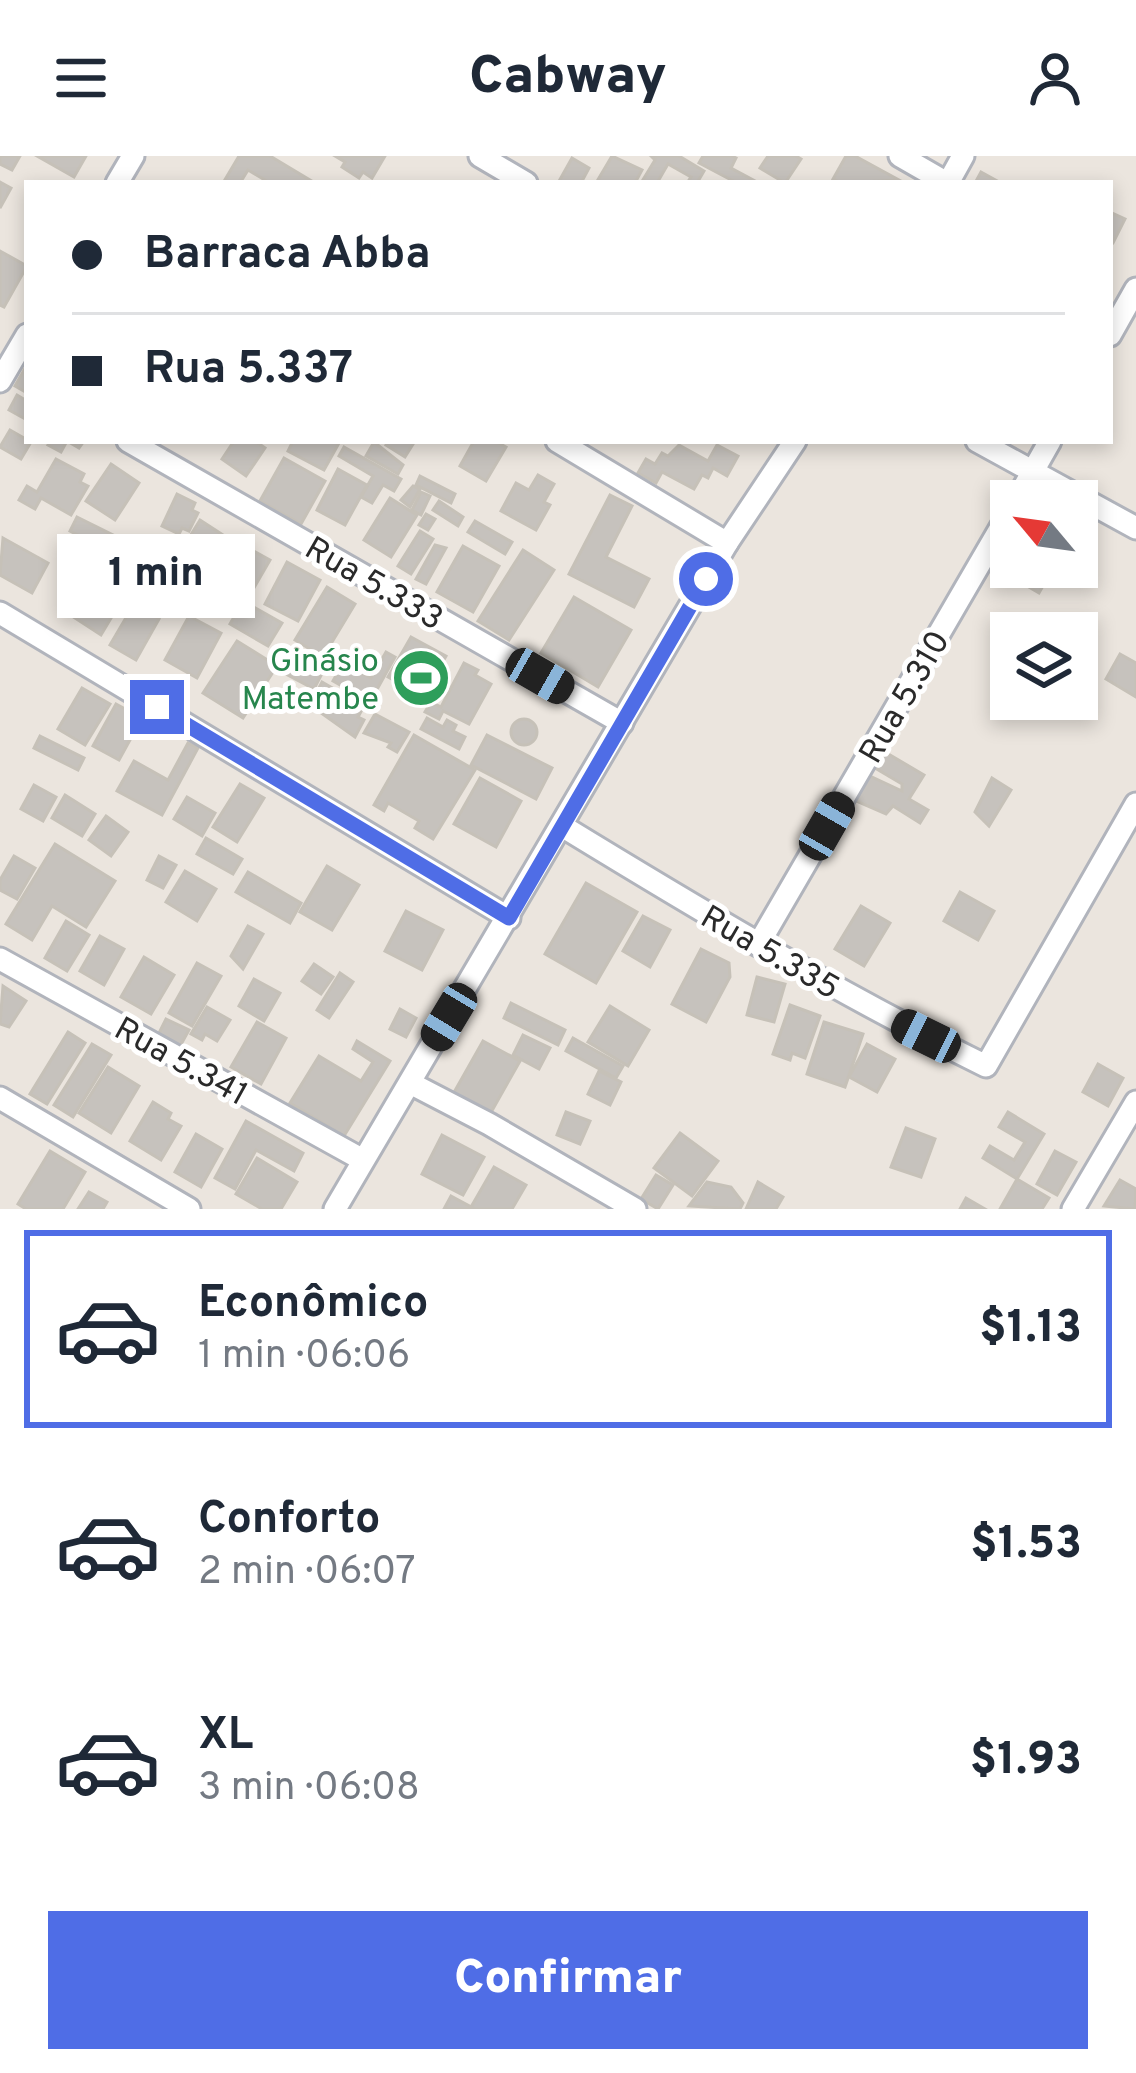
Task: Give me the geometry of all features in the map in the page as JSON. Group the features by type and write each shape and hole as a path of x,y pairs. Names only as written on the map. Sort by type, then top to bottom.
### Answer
{"street":[{"path":"480,156 521,180"},
{"path":"900,156 943,180"},
{"path":"1113,330 1136,290"},
{"path":"0,381 24,340"},
{"name":"Rua 5.333","path":"133,444 622,723"},
{"path":"562,444 727,543"},
{"path":"335,1209 727,543 793,444"},
{"path":"982,444 1136,528"},
{"path":"1029,480 1049,444"},
{"name":"Rua 5.310","path":"758,945 990,546"},
{"path":"0,613 509,918"},
{"name":"Rua 5.335","path":"562,826 758,945 986,1066 1136,804"},
{"name":"Rua 5.341","path":"0,959 363,1160"},
{"path":"410,1083 635,1209"},
{"path":"0,1098 189,1209"},
{"path":"1073,1209 1136,1102"}],"building":[{"path":"0,156 20,156 12,170 0,164"},
{"path":"37,156 86,156 74,177"},
{"path":"239,156 270,156 310,180 265,180 248,170 242,180 225,180"},
{"path":"335,156 385,156 372,178 363,172 359,178"},
{"path":"612,156 642,170 637,180 598,180"},
{"path":"651,156 679,156 704,171 699,180 689,180 668,164 659,180 643,180 655,160"},
{"path":"703,156 732,156 736,158 731,168 753,180 731,180 699,163"},
{"path":"768,156 801,159 787,180 760,168"},
{"path":"846,156 855,156 899,180 835,180"},
{"path":"572,158 589,168 583,180 560,180"},
{"path":"0,182 11,188 0,208"},
{"path":"1113,213 1125,219 1113,243"},
{"path":"0,251 24,264 24,271 4,307 0,305"},
{"path":"24,370 24,391 15,386"},
{"path":"17,395 24,399 24,418 9,410"},
{"path":"10,430 30,444 21,459 0,447"},
{"path":"232,444 265,448 246,476 222,459"},
{"path":"292,444 338,444 324,470 288,451"},
{"path":"377,444 403,465 398,474 366,456"},
{"path":"387,444 413,444 405,457"},
{"path":"472,444 506,447 486,481 460,466"},
{"path":"679,445 708,461 717,445 738,456 727,476 713,468 694,489 662,472 656,483 638,473 646,459 655,464 662,453 668,456"},
{"path":"344,447 401,479 394,491 383,485 372,503 361,497 373,476 339,456"},
{"path":"284,458 325,481 301,524 260,501"},
{"path":"56,459 84,474 80,482 88,486 71,515 41,498 35,509 19,500 27,486 37,492"},
{"path":"111,464 139,483 115,520 86,501"},
{"path":"338,469 367,485 345,525 317,510"},
{"path":"538,475 554,484 544,502 550,505 536,530 501,511 516,483 529,490"},
{"path":"420,476 455,494 451,503 416,485"},
{"path":"413,486 420,489 410,507 401,500"},
{"path":"421,492 430,496 421,515 412,510"},
{"path":"177,494 195,503 192,510 198,513 189,531 182,528 179,534 162,526"},
{"path":"610,495 632,506 606,557 649,579 634,607 569,574"},
{"path":"390,498 417,515 391,557 364,540"},
{"path":"439,501 463,517 458,526 433,510"},
{"path":"426,514 435,519 428,530 419,525"},
{"path":"77,517 115,536 108,550 70,531"},
{"path":"200,520 223,535 203,569 179,554"},
{"path":"475,521 512,542 505,554 468,532"},
{"path":"420,531 433,539 411,574 398,566"},
{"path":"3,538 48,563 32,593 0,575"},
{"path":"241,544 270,560 248,598 219,582"},
{"path":"435,545 446,548 426,584 416,579"},
{"path":"463,546 499,566 473,612 437,592"},
{"path":"523,550 554,570 509,640 478,621"},
{"path":"140,551 223,600 214,615 176,592 169,603 148,591 155,580 131,566"},
{"path":"287,562 320,580 298,621 265,604"},
{"path":"94,580 123,598 101,635 72,616"},
{"path":"327,587 355,604 323,657 295,640"},
{"path":"574,597 631,630 598,687 541,653"},
{"path":"243,601 282,623 268,646 230,624"},
{"path":"134,604 159,619 136,660 110,645"},
{"path":"189,616 221,633 197,678 165,660"},
{"path":"411,637 446,656 423,697 388,677"},
{"path":"237,641 277,666 243,718 203,693"},
{"path":"293,647 327,664 314,689 280,671"},
{"path":"386,652 395,657 370,702 333,681 343,663 371,678"},
{"path":"1120,654 1136,663 1136,697 1106,679"},
{"path":"464,663 491,684 469,724 443,711 439,719 425,712 431,702 441,707"},
{"path":"322,682 364,706 358,717 364,720 355,737 310,705"},
{"path":"82,688 110,704 85,745 58,729"},
{"path":"116,704 142,718 119,760 93,746"},
{"path":"375,714 409,732 397,752 388,747 391,743 364,733"},
{"path":"427,718 443,727 447,720 456,725 453,731 465,737 459,749 421,729"},
{"path":"524,719 537,732 524,745 511,732"},
{"path":"414,735 475,770 433,839 415,828 419,821 388,803 384,811 374,805"},
{"path":"487,735 552,768 536,799 471,765"},
{"path":"40,736 84,758 78,770 34,748"},
{"path":"188,743 198,748 162,815 117,791 134,761 168,780"},
{"path":"885,752 924,775 909,799 928,810 920,823 893,806 886,814 847,797 859,771 902,791 902,784 875,768"},
{"path":"480,778 521,801 496,847 454,824"},
{"path":"992,778 1011,790 989,826 975,812"},
{"path":"240,784 264,798 237,842 213,827"},
{"path":"34,785 56,797 43,821 21,809"},
{"path":"65,795 95,814 82,836 52,818"},
{"path":"187,797 215,813 202,836 174,819"},
{"path":"106,816 128,832 111,856 89,840"},
{"path":"206,838 242,859 233,874 197,854"},
{"path":"55,844 115,881 86,927 52,906 32,940 6,924"},
{"path":"14,856 35,868 17,899 0,890 0,880"},
{"path":"159,856 176,865 163,888 147,880"},
{"path":"327,866 359,885 332,930 300,912"},
{"path":"185,871 216,889 197,921 166,902"},
{"path":"248,872 301,903 290,923 236,892"},
{"path":"586,883 637,912 596,983 545,954"},
{"path":"960,892 994,911 978,940 944,921"},
{"path":"861,906 890,923 864,966 835,949"},
{"path":"406,911 443,930 422,970 385,951"},
{"path":"643,916 670,930 650,967 623,951"},
{"path":"66,921 89,935 67,971 45,958"},
{"path":"248,926 263,934 243,969 231,956"},
{"path":"100,936 124,949 104,985 80,971"},
{"path":"701,949 729,963 730,977 706,1022 672,1004"},
{"path":"144,957 174,975 151,1014 121,997"},
{"path":"197,963 221,976 192,1026 169,1013"},
{"path":"314,964 333,977 321,994 302,981"},
{"path":"340,973 353,982 329,1018 317,1010"},
{"path":"757,977 785,984 774,1022 747,1015"},
{"path":"254,979 280,993 264,1021 239,1006"},
{"path":"3,986 26,1001 9,1027 0,1024"},
{"path":"511,1003 565,1030 558,1045 504,1018"},
{"path":"790,1005 820,1016 805,1058 792,1053 790,1060 773,1054"},
{"path":"610,1006 649,1030 628,1066 588,1042"},
{"path":"207,1007 230,1020 217,1041 205,1034 202,1040 191,1034"},
{"path":"400,1009 416,1018 406,1037 390,1029"},
{"path":"166,1019 189,1030 179,1048 157,1037"},
{"path":"257,1022 286,1038 261,1084 231,1067"},
{"path":"824,1022 863,1034 845,1087 807,1074"},
{"path":"68,1032 85,1043 47,1104 30,1094"},
{"path":"523,1035 550,1048 539,1069 513,1055"},
{"path":"573,1038 623,1066 616,1078 566,1051"},
{"path":"357,1041 390,1061 344,1136 290,1103 319,1056 361,1081 373,1062 353,1049"},
{"path":"483,1041 520,1061 489,1116 452,1096"},
{"path":"92,1044 111,1055 73,1117 54,1105"},
{"path":"867,1044 895,1059 877,1092 849,1077"},
{"path":"1098,1064 1123,1078 1108,1106 1083,1092"},
{"path":"108,1067 139,1086 111,1133 79,1113"},
{"path":"599,1071 621,1082 610,1105 588,1094"},
{"path":"153,1102 181,1126 161,1160 130,1141"},
{"path":"566,1112 590,1121 580,1144 557,1135"},
{"path":"1008,1112 1044,1134 1017,1179 983,1158 990,1146 1014,1160 1025,1142 999,1127"},
{"path":"246,1121 303,1153 294,1171 256,1150 235,1189 215,1178"},
{"path":"906,1128 935,1139 921,1177 891,1167"},
{"path":"680,1133 718,1161 692,1196 654,1168"},
{"path":"196,1134 222,1149 201,1187 175,1172"},
{"path":"442,1135 484,1157 463,1195 422,1174"},
{"path":"50,1151 85,1172 63,1209 26,1209 18,1204"},
{"path":"1055,1151 1076,1162 1057,1195 1037,1184"},
{"path":"257,1158 297,1182 281,1209 262,1209 236,1194"},
{"path":"494,1167 526,1185 512,1209 474,1209 471,1207"},
{"path":"656,1175 673,1185 658,1209 641,1199"},
{"path":"1017,1179 1049,1198 1042,1209 1000,1209"},
{"path":"1120,1180 1136,1189 1135,1209 1104,1206"},
{"path":"707,1182 731,1187 743,1203 740,1209 689,1206"},
{"path":"758,1182 783,1197 776,1209 746,1209"},
{"path":"89,1192 107,1202 103,1209 78,1209"},
{"path":"451,1196 473,1208 473,1209 444,1209"},
{"path":"966,1198 985,1209 960,1209"}],"place":[{"name":"Ginásio Matembe","path":"421,678"}],"route":[{"path":"157,707 509,918 706,579"}]}
